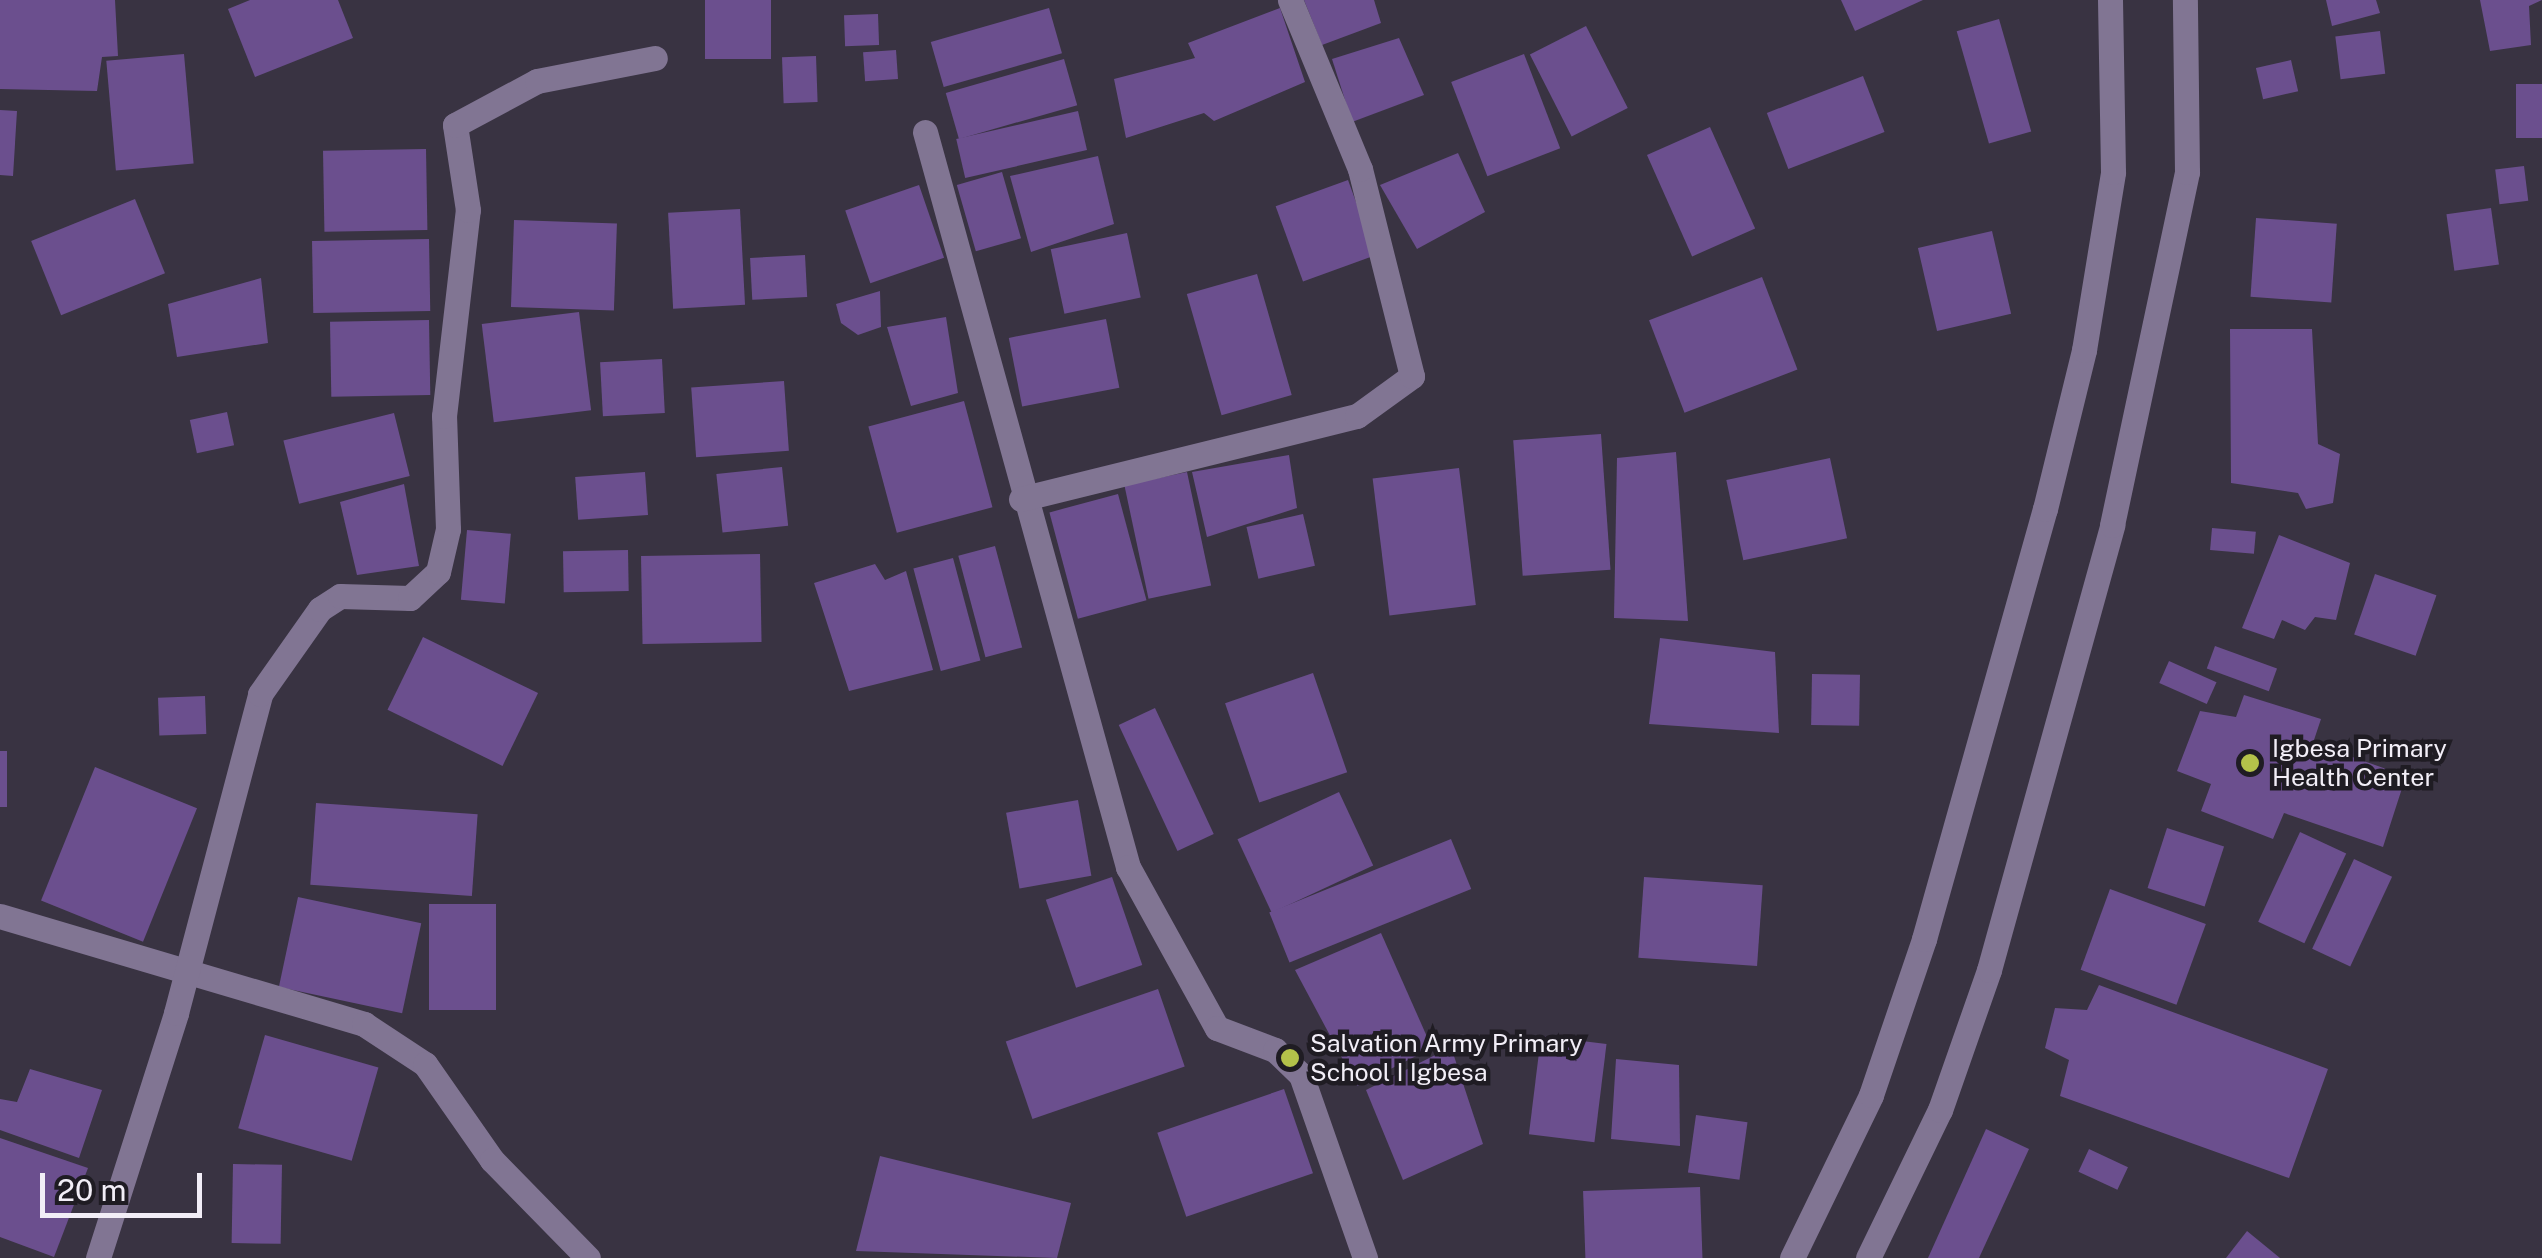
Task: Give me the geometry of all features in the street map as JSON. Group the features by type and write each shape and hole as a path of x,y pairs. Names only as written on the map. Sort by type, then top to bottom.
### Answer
{"street":[{"path":"1020,499 1357,416 1412,376 1360,169 1290,0"},
{"path":"1792,1258 1871,1095 1924,939 2045,509 2084,350 2114,172 2110,0"},
{"path":"1868,1258 1940,1110 1989,970 2103,562 2187,172 2185,0"},
{"path":"98,1258 189,970 244,737 274,671 340,596 410,598 438,572 448,529 444,416 468,210 455,125 537,81 655,58"},
{"path":"925,132 1020,499 1137,889 1217,1028 1275,1050 1302,1075 1365,1258"},
{"path":"0,916 364,1024 424,1064 492,1160 588,1258"}],"building":[{"path":"0,0 115,0 118,56 102,57 97,91 0,89"},
{"path":"250,0 338,0 353,38 255,77 228,9"},
{"path":"705,0 771,0 771,59 705,59"},
{"path":"1304,0 1374,0 1381,23 1322,45"},
{"path":"1841,0 1923,0 1855,31"},
{"path":"2326,0 2376,0 2380,13 2332,26"},
{"path":"2480,0 2542,0 2529,6 2531,45 2490,51"},
{"path":"1049,8 1062,53 944,87 931,42"},
{"path":"1280,8 1305,82 1214,121 1204,113 1126,138 1114,79 1195,58 1188,43"},
{"path":"878,14 879,45 845,46 844,15"},
{"path":"1999,19 2031,131 1989,144 1957,31"},
{"path":"1586,26 1628,108 1572,137 1530,55"},
{"path":"2380,31 2385,74 2341,79 2335,36"},
{"path":"1399,38 1424,95 1352,122 1332,59"},
{"path":"896,50 898,79 865,81 863,52"},
{"path":"184,54 194,164 116,170 106,61"},
{"path":"1524,54 1560,148 1487,176 1451,82"},
{"path":"816,56 818,102 784,103 782,57"},
{"path":"1064,59 1077,105 959,139 946,93"},
{"path":"2291,60 2298,91 2263,99 2256,68"},
{"path":"1863,76 1885,132 1788,169 1767,113"},
{"path":"2516,84 2542,84 2542,138 2516,138"},
{"path":"0,110 17,111 13,176 0,175"},
{"path":"1078,111 1087,150 965,178 956,139"},
{"path":"1710,127 1755,228 1692,256 1647,155"},
{"path":"426,149 427,230 324,232 323,151"},
{"path":"1458,153 1485,212 1417,249 1380,185"},
{"path":"1098,156 1114,224 1031,252 1010,176"},
{"path":"2524,166 2528,201 2499,204 2495,170"},
{"path":"1002,172 1021,238 976,251 957,185"},
{"path":"1348,180 1375,255 1303,282 1276,206"},
{"path":"919,185 944,258 870,283 845,210"},
{"path":"135,199 165,273 61,315 31,241"},
{"path":"2491,208 2499,264 2454,271 2446,214"},
{"path":"740,209 745,305 673,309 668,213"},
{"path":"2256,218 2337,224 2331,302 2250,297"},
{"path":"514,220 617,224 614,311 511,307"},
{"path":"1992,231 2011,314 1937,331 1918,248"},
{"path":"1127,233 1141,298 1064,314 1051,249"},
{"path":"429,239 430,311 313,313 312,241"},
{"path":"805,255 807,297 752,300 750,258"},
{"path":"1257,274 1292,395 1222,415 1187,294"},
{"path":"1762,277 1797,369 1685,413 1649,320"},
{"path":"261,278 268,343 177,357 168,304"},
{"path":"880,291 881,327 858,335 841,323 836,304"},
{"path":"579,312 591,410 494,422 482,324"},
{"path":"946,317 958,393 911,406 887,327"},
{"path":"1106,319 1119,388 1022,407 1009,338"},
{"path":"429,320 430,395 331,397 330,322"},
{"path":"2230,329 2312,329 2318,444 2340,454 2333,503 2306,509 2298,493 2231,483"},
{"path":"662,359 665,413 603,416 600,362"},
{"path":"784,381 789,451 696,457 691,387"},
{"path":"964,401 992,507 897,533 868,427"},
{"path":"227,412 234,445 197,453 190,420"},
{"path":"394,413 410,476 299,504 283,441"},
{"path":"1601,434 1610,570 1523,576 1513,440"},
{"path":"1676,452 1688,621 1614,618 1617,458"},
{"path":"1289,455 1297,508 1207,537 1192,472"},
{"path":"1830,458 1847,538 1743,560 1726,480"},
{"path":"782,467 788,526 723,533 716,474"},
{"path":"1459,468 1476,605 1389,616 1373,479"},
{"path":"645,472 648,515 578,520 575,477"},
{"path":"1187,472 1211,585 1149,599 1124,485"},
{"path":"404,484 419,566 357,575 340,502"},
{"path":"1118,494 1146,600 1078,619 1049,512"},
{"path":"1303,514 1315,566 1258,579 1246,527"},
{"path":"2212,528 2256,532 2254,554 2210,550"},
{"path":"467,530 511,534 505,604 461,600"},
{"path":"2279,535 2350,563 2336,620 2315,617 2305,630 2282,620 2274,639 2242,628"},
{"path":"995,546 1022,647 985,657 958,556"},
{"path":"628,550 629,591 564,592 563,551"},
{"path":"760,554 762,642 643,644 641,556"},
{"path":"953,558 980,660 941,671 913,569"},
{"path":"875,564 885,580 906,571 933,670 849,691 814,583"},
{"path":"2375,574 2436,595 2416,656 2354,635"},
{"path":"423,637 538,693 503,766 387,710"},
{"path":"1660,638 1775,652 1779,733 1649,724"},
{"path":"2215,646 2277,669 2269,691 2207,669"},
{"path":"2169,661 2217,682 2207,704 2159,683"},
{"path":"1313,673 1347,772 1259,803 1225,703"},
{"path":"1812,674 1860,675 1859,726 1811,725"},
{"path":"2244,695 2321,719 2313,743 2406,776 2383,847 2284,813 2273,839 2201,811 2211,784 2177,771 2200,711 2236,717"},
{"path":"205,696 206,734 159,736 158,698"},
{"path":"1155,708 1214,834 1177,851 1119,725"},
{"path":"0,751 7,751 7,807 0,807"},
{"path":"95,767 197,808 143,942 41,901"},
{"path":"1339,792 1373,865 1272,913 1237,839"},
{"path":"1078,800 1091,876 1019,889 1006,813"},
{"path":"316,803 478,814 472,896 310,885"},
{"path":"2167,828 2224,847 2205,906 2148,888"},
{"path":"2300,832 2346,854 2304,943 2258,922"},
{"path":"1451,839 1471,889 1290,962 1269,912"},
{"path":"2354,859 2392,877 2350,966 2312,949"},
{"path":"1112,877 1142,965 1076,988 1046,900"},
{"path":"1644,877 1763,885 1757,966 1638,958"},
{"path":"2110,889 2206,924 2176,1005 2081,970"},
{"path":"298,897 421,923 402,1013 279,987"},
{"path":"429,904 496,904 496,1010 429,1010"},
{"path":"1381,933 1432,1048 1357,1086 1295,970"},
{"path":"2099,985 2328,1069 2289,1178 2060,1096 2069,1060 2045,1048 2055,1008 2087,1010"},
{"path":"1158,989 1185,1067 1032,1119 1006,1041"},
{"path":"265,1035 378,1068 352,1161 238,1128"},
{"path":"1541,1036 1607,1044 1594,1142 1529,1134"},
{"path":"1451,1047 1483,1144 1403,1180 1366,1090"},
{"path":"1616,1059 1679,1065 1680,1146 1611,1139"},
{"path":"30,1069 102,1090 79,1158 0,1130 0,1099 17,1102"},
{"path":"1284,1089 1313,1173 1186,1217 1157,1133"},
{"path":"1696,1115 1747,1122 1739,1180 1688,1172"},
{"path":"1986,1129 2029,1149 1979,1258 1928,1258"},
{"path":"0,1138 88,1168 54,1257 0,1237"},
{"path":"2089,1149 2128,1167 2117,1190 2078,1172"},
{"path":"880,1156 1071,1203 1057,1258 856,1251"},
{"path":"233,1164 282,1165 281,1244 232,1243"},
{"path":"1700,1187 1702,1258 1585,1258 1583,1191"},
{"path":"2247,1231 2280,1258 2226,1258"}],"place":[{"name":"Igbesa Primary Health Center","path":"2250,763"},
{"name":"Salvation Army Primary School I Igbesa","path":"1290,1058"}]}
